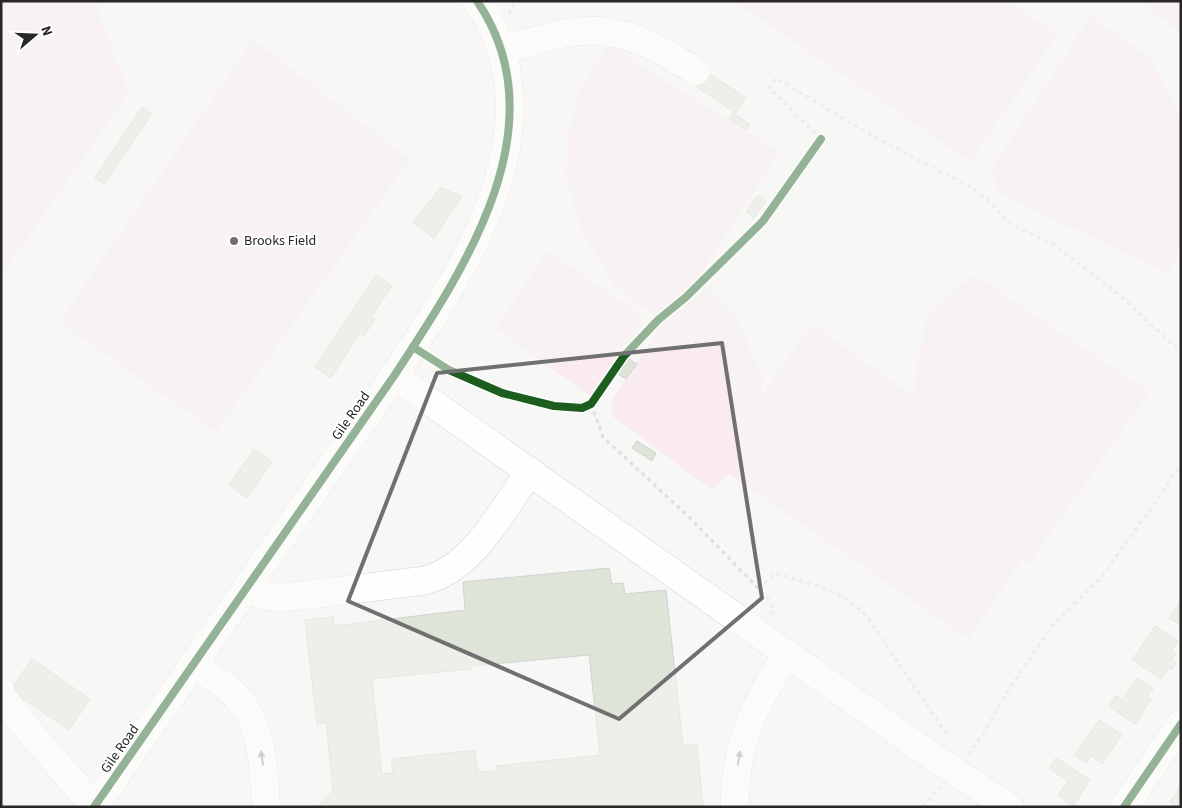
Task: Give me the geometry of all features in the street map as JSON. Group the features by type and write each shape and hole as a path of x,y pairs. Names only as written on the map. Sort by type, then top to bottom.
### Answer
{"street":[{"name":"Gile Road","path":"95,807 394,376 466,258 494,196 504,156 508,119 507,77 502,51 495,31 477,1"},
{"path":"502,51 563,34 609,32 623,35 650,46 696,71"},
{"path":"394,376 955,772 1009,807"},
{"path":"247,588 260,595 279,598 422,581 442,575 458,565 477,545 530,471"},
{"path":"735,807 736,776 741,746 749,721 764,688 788,653"},
{"path":"194,666 229,690 245,708 256,733 260,751 266,807"},
{"path":"1,692 2,697 34,737 95,807"},
{"path":"1124,807 1181,724"}],"path":[{"path":"816,146 821,139 769,88 776,78 866,132 972,188 988,200 1012,226 1053,244 1117,292 1181,352"},
{"path":"582,408 593,402 603,437 689,517 771,602 773,613 758,632"},
{"path":"922,807 955,772 986,730 1004,697 1053,624 1099,580 1155,504 1181,463"},
{"path":"759,589 775,573 842,595 853,602 868,618 953,743"}],"highlighted area":[{"path":"722,343 762,598 619,719 348,601 437,373"}],"shaded area":[{"path":"1,1 107,1 98,12 129,93 1,276"},
{"path":"734,1 1006,1 1057,34 971,162"},
{"path":"1140,1 1181,1 1181,34"},
{"path":"1091,16 1151,59 1181,116 1181,244 1169,274 1000,194 990,171"},
{"name":"Brooks Field","path":"253,40 410,159 216,432 59,322"},
{"path":"608,45 780,152 697,279 662,311 646,310 614,285 581,230 566,176 569,130 579,90"},
{"path":"547,250 644,317 590,396 496,329"},
{"path":"974,274 1149,392 1029,564 1022,559 968,639 729,474 712,490 612,416 613,398 663,323 707,288 735,317 763,376 761,395 812,324 915,398 915,378 926,318"}],"building":[{"path":"707,72 746,98 736,113 697,87"},
{"path":"142,107 152,114 104,184 95,178"},
{"path":"733,113 749,124 746,130 729,119"},
{"path":"440,188 462,196 434,238 413,223"},
{"path":"758,195 766,201 754,218 746,212"},
{"path":"376,275 392,286 371,317 375,319 364,336 360,333 331,378 315,367"},
{"path":"629,359 637,364 626,379 618,374"},
{"path":"637,441 656,453 652,461 632,448"},
{"path":"254,449 272,462 247,498 229,485"},
{"path":"609,568 612,584 623,583 625,594 666,590 683,745 697,745 703,807 317,807 333,791 326,722 317,724 305,620 333,617 334,626 465,610 463,582","holes":["589,655 600,755 496,766 496,771 478,772 475,750 391,759 393,773 382,774 372,679 471,669 472,666"]},
{"path":"1181,601 1181,626 1169,618"},
{"path":"1155,626 1178,641 1172,651 1176,653 1172,660 1176,663 1172,670 1169,667 1161,679 1132,660"},
{"path":"32,659 90,699 69,730 10,690"},
{"path":"1137,678 1153,689 1147,697 1151,700 1135,724 1109,706 1116,695 1122,700"},
{"path":"1099,720 1122,735 1102,764 1091,756 1086,763 1075,755"},
{"path":"1056,758 1090,780 1073,806 1058,795 1068,781 1049,768"},
{"path":"1181,786 1181,807 1176,807 1170,802"}],"cycle path":[{"path":"94,807 394,376 448,291 473,244 493,196 506,146 510,97 501,48 477,1"},
{"path":"413,347 449,370 502,393 554,406 582,408 591,404 624,356 658,320 686,297 763,221 821,139"},
{"path":"1124,807 1181,724"}],"place":[{"name":"Brooks Field","path":"234,241"}]}
